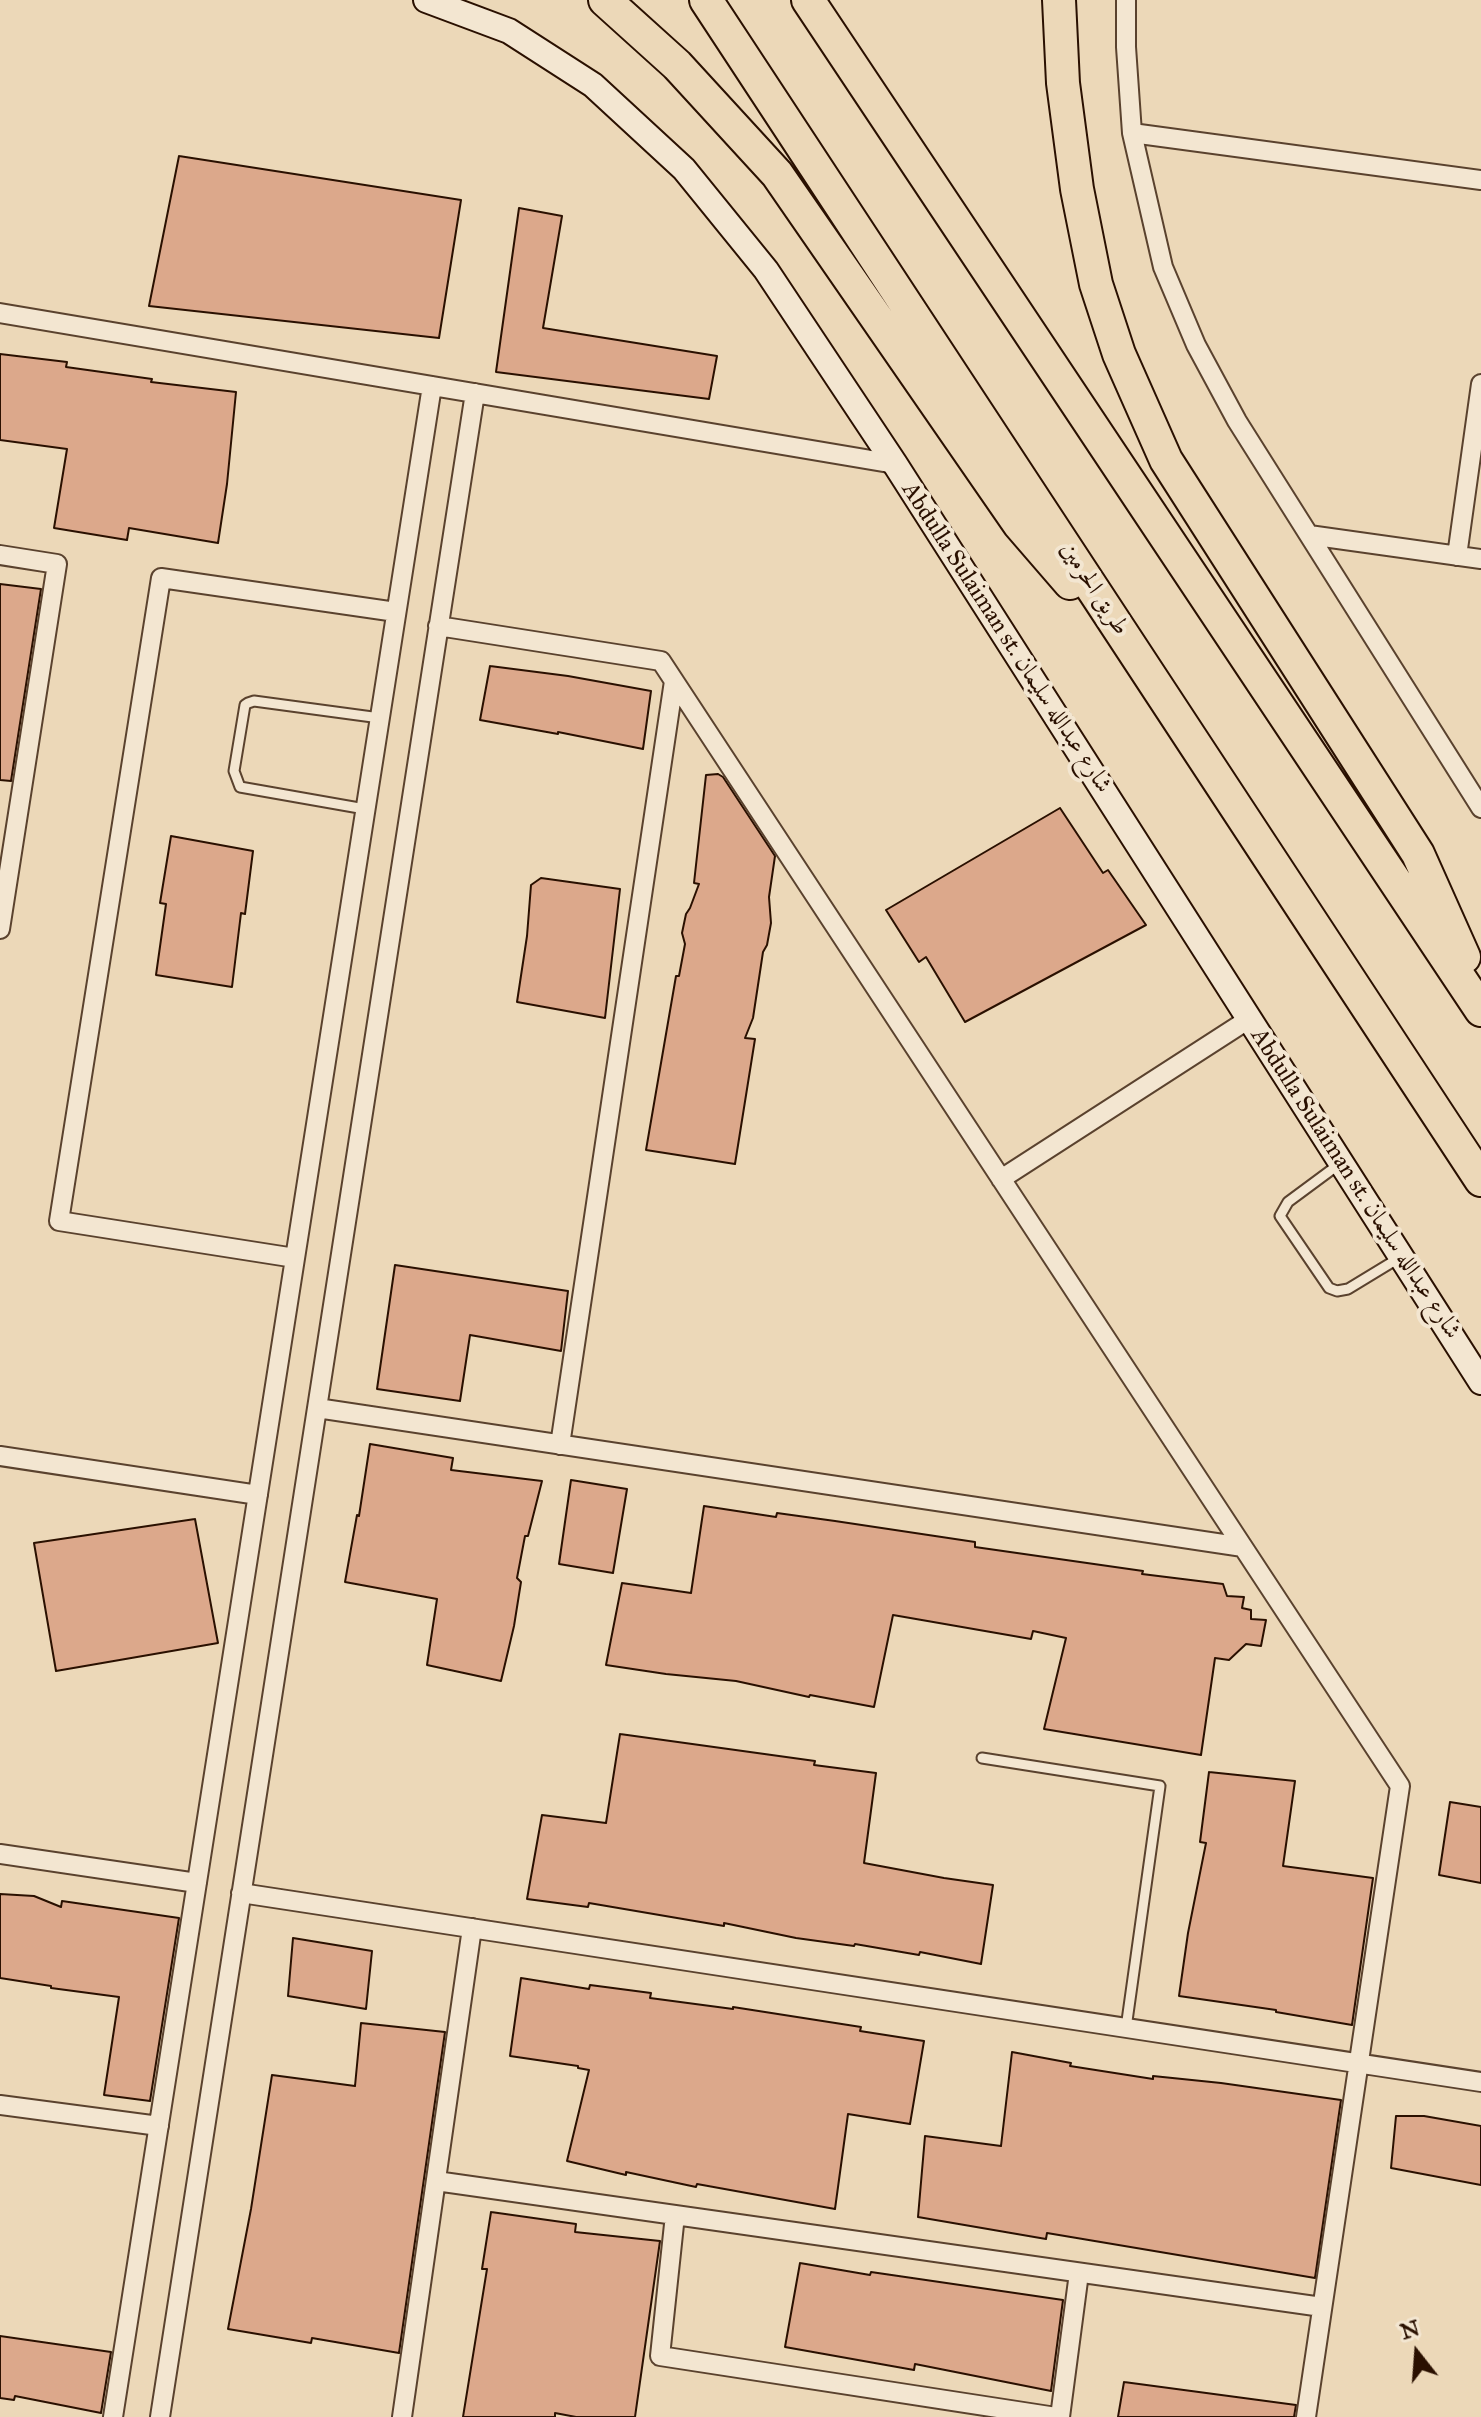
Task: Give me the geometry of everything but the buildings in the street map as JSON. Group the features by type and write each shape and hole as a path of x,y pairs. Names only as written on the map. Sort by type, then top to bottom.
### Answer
{"highway":[{"path":"605,0 677,65 777,174 1019,524 1153,679"},
{"name":"طريق الحرمين","path":"706,0 1481,1180"},
{"path":"808,0 1481,1010"},
{"path":"1059,0 1063,83 1077,189 1096,284 1119,354 1166,460 1418,854 1481,996"}],"main road":[{"name":"Abdulla Sulaiman st. شارع عبدالله سليمان","path":"426,0 509,31 593,85 684,169 766,270 895,464 1481,1382"}],"street":[{"path":"1126,0 1132,133 1163,267 1196,345 1237,421 1481,808"},
{"path":"1132,133 1481,180"},
{"path":"0,313 895,464"},
{"path":"1457,556 1481,384"},
{"path":"113,2417 432,386"},
{"path":"160,2417 475,393"},
{"path":"1309,535 1481,559"},
{"path":"0,555 57,564 0,929"},
{"path":"295,1258 59,1221 161,578 396,612"},
{"path":"438,626 661,661 1400,1786 1306,2417"},
{"path":"560,1445 674,681"},
{"path":"1001,1179 1249,1019"},
{"path":"317,1408 1243,1547"},
{"path":"0,1456 258,1495"},
{"path":"0,1854 197,1883"},
{"path":"241,1893 1481,2082"},
{"path":"402,2417 472,1928"},
{"path":"0,2105 159,2126"},
{"path":"436,2181 1322,2307"},
{"path":"675,2215 660,2356 1058,2417 1079,2273"}],"lane":[{"path":"365,809 240,787 234,771 245,705 248,703 254,701 380,718"},
{"path":"1341,1163 1288,1202 1280,1216 1329,1288 1337,1291 1348,1289 1401,1257"},
{"path":"982,1758 1160,1786 1126,2028"}]}
